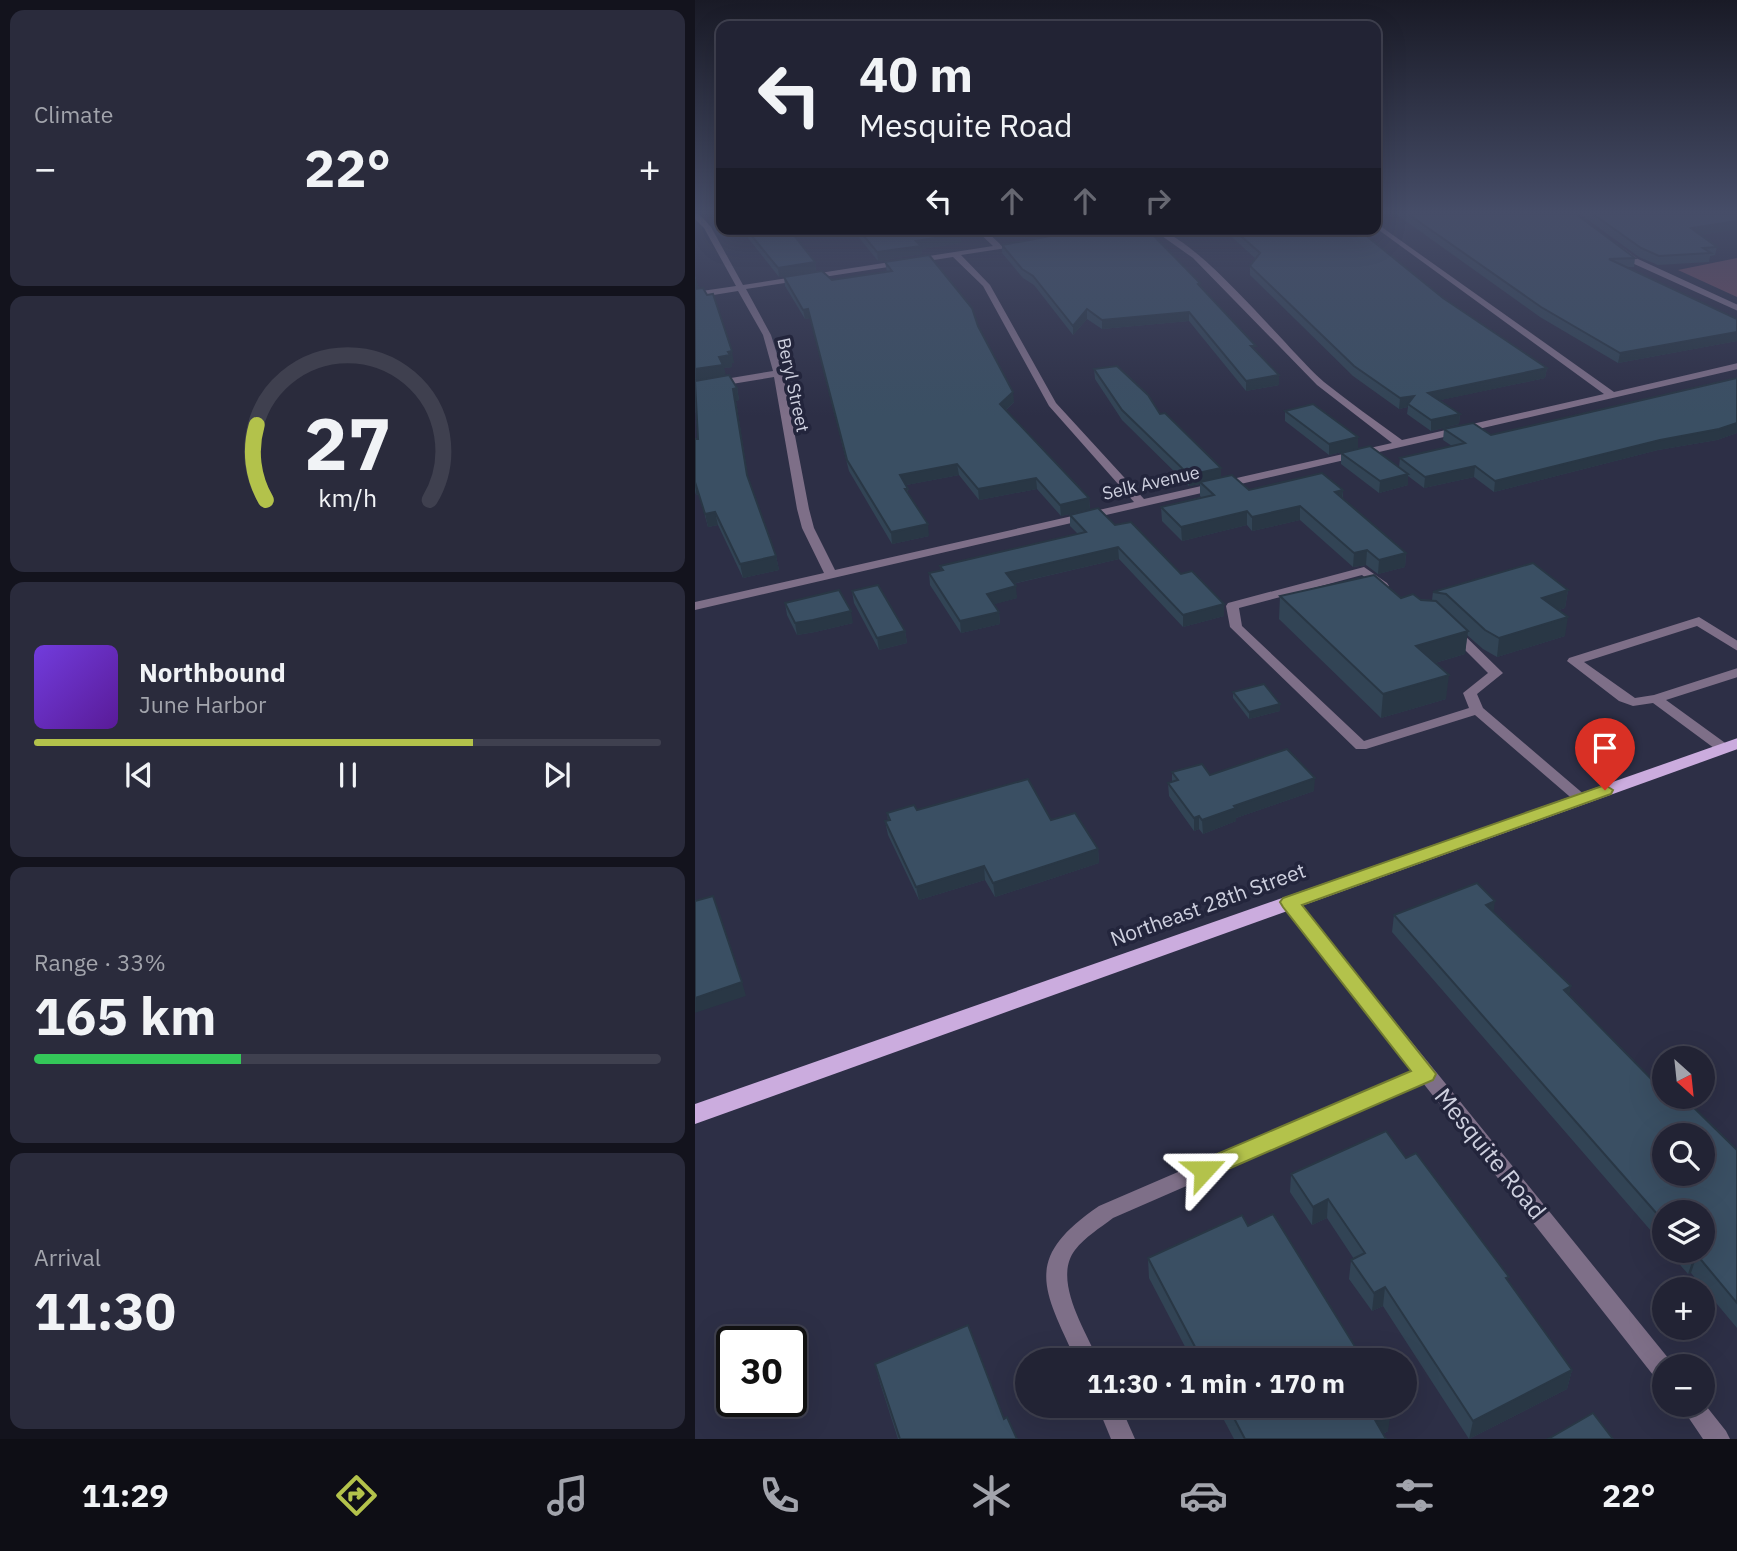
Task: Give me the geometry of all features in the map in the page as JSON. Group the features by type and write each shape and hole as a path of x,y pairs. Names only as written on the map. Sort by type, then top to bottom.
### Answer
{"main road":[{"name":"Northeast 28th Street","path":"695,1114 1730,745"}],"street":[{"name":"Beryl Street","path":"739,281 767,335 778,373 808,528 831,575"},
{"path":"695,295 782,281"},
{"path":"982,281 1052,404 1141,503"},
{"path":"1221,281 1320,383 1400,444"},
{"path":"1454,281 1612,395"},
{"path":"1678,281 1737,309"},
{"name":"Selk Avenue","path":"695,606 1737,366"},
{"path":"695,387 778,373"},
{"path":"1394,594 1364,571 1232,606 1236,627 1361,746 1477,710"},
{"path":"1438,617 1496,673 1470,693 1477,710 1581,799"},
{"path":"1737,647 1699,621 1574,661 1633,702 1656,699 1737,672"},
{"path":"1656,699 1730,745"},
{"name":"Mesquite Road","path":"1289,902 1652,1356"},
{"path":"1081,1348 1061,1304 1055,1281 1057,1264 1066,1241 1082,1226 1106,1212 1425,1074"},
{"path":"1701,1417 1718,1439"},
{"path":"1114,1418 1123,1439"}],"shaded area":[{"path":"1702,281 1737,281 1737,297"}],"building":[{"path":"786,281 950,281 972,308 978,326 1013,392 1000,404 1089,498 1060,505 1036,478 978,489 957,464 900,475 908,489 905,489 928,524 891,532 847,460 808,309 803,310"},
{"path":"1037,281 1198,281 1256,346 1251,346 1279,375 1246,381 1189,312 1102,320 1087,309 1073,326"},
{"path":"1266,281 1422,281 1547,368 1428,393 1460,414 1431,420 1408,404 1414,396 1400,398 1354,366"},
{"path":"1504,281 1656,281 1737,319 1737,332 1620,353 1541,307"},
{"path":"703,288 707,295 713,294 732,351 728,352 730,355 719,357 723,365 695,369 695,289"},
{"path":"1117,366 1148,395 1160,414 1165,413 1221,468 1189,475 1122,410 1094,369"},
{"path":"729,375 737,388 733,389 747,475 776,556 740,564 715,512 705,514 695,482 695,439 698,439 695,381"},
{"path":"1737,378 1737,423 1719,429 1660,440 1495,481 1475,466 1425,477 1400,458 1465,443 1444,429 1473,423 1491,435"},
{"path":"1313,404 1358,437 1329,444 1285,411"},
{"path":"1370,446 1408,474 1380,481 1341,453"},
{"path":"1322,473 1343,490 1335,492 1406,553 1379,560 1367,550 1354,553 1300,506 1252,517 1247,511 1181,527 1161,507 1214,495 1200,482 1232,475 1249,490"},
{"path":"1098,508 1115,525 1131,522 1181,574 1192,571 1224,604 1183,615 1118,547 1006,573 1016,586 987,594 999,612 960,621 929,573 943,570 940,566 1086,532 1070,515"},
{"path":"1533,563 1568,590 1542,598 1568,617 1499,638 1485,630 1446,594 1433,592"},
{"path":"1374,575 1401,598 1413,594 1421,600 1436,601 1468,631 1416,646 1449,675 1383,694 1280,596"},
{"path":"878,585 905,631 877,638 852,591"},
{"path":"839,590 851,611 795,623 785,603"},
{"path":"1264,684 1280,704 1249,712 1233,692"},
{"path":"1287,749 1315,778 1202,820 1199,816 1194,818 1168,783 1178,780 1172,772 1202,764 1210,775"},
{"path":"1028,779 1051,820 1075,813 1098,849 993,883 984,866 916,887 885,821 890,820 887,813 914,805 917,810"},
{"path":"1477,883 1495,901 1486,905 1571,986 1564,990 1652,1080 1652,1110 1696,1110 1709,1123 1652,1123 1652,1186 1715,1186 1715,1128 1737,1150 1737,1303 1704,1263 1715,1263 1715,1200 1652,1200 1652,1208 1394,915"},
{"path":"713,896 742,982 695,998 695,901"},
{"path":"1386,1131 1406,1158 1416,1153 1509,1277 1506,1278 1572,1370 1473,1421 1385,1287 1374,1293 1351,1260 1365,1253 1328,1199 1313,1207 1291,1174"},
{"path":"1273,1214 1356,1348 1196,1348 1148,1258 1242,1215 1248,1226"},
{"path":"968,1325 1004,1419 1007,1417 1017,1439 900,1439 875,1364"},
{"path":"1593,1413 1613,1439 1548,1439"},
{"path":"1234,1418 1379,1418 1375,1420 1386,1439 1245,1439"}],"route":[{"path":"1204,1170 1425,1074 1289,902 1605,790"}]}
